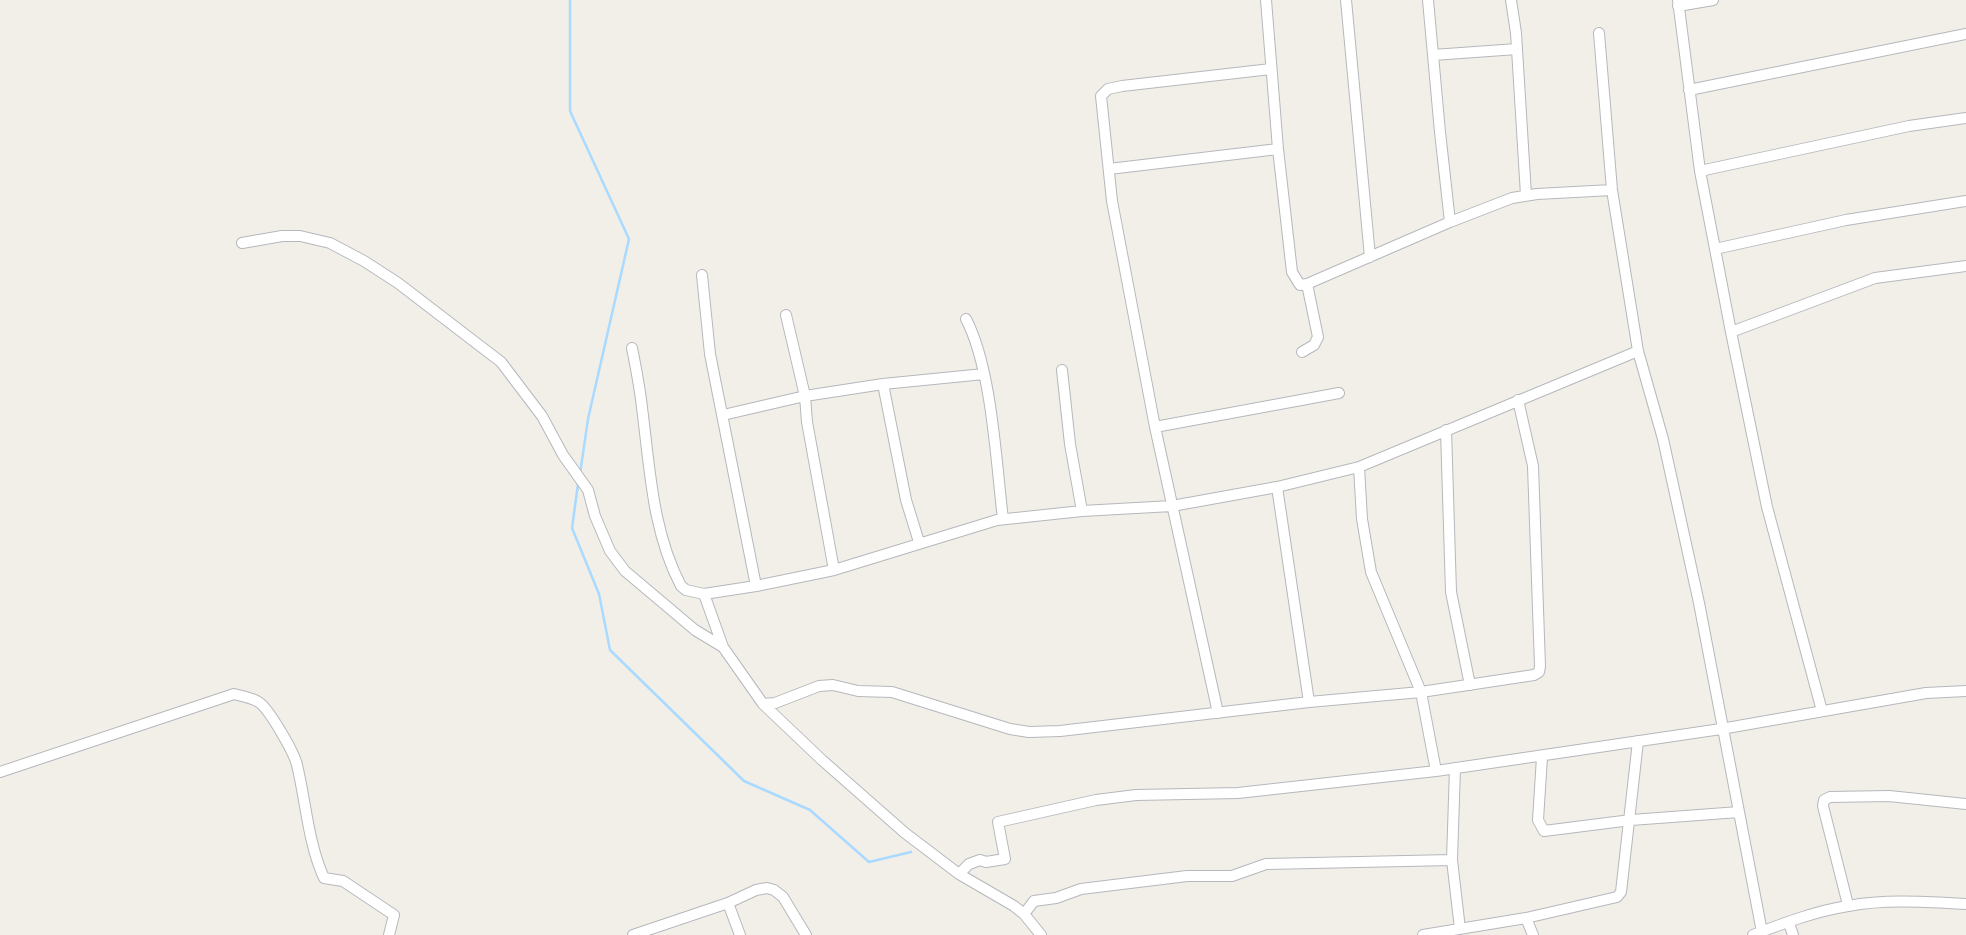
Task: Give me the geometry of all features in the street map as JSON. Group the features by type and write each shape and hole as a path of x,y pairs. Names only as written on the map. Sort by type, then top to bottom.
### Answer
{"street":[{"path":"1266,0 1278,149 1292,272 1300,285 1307,284 1450,222 1526,195 1612,190"},
{"path":"1346,0 1370,257"},
{"path":"1428,0 1450,222"},
{"path":"1511,0 1517,49 1526,195"},
{"path":"1713,0 1678,3 1700,171 1767,507 1822,711"},
{"path":"1599,33 1612,190 1638,351 1663,439 1699,603 1721,729 1739,812 1757,933 1811,914 1848,906 1882,902 1966,904"},
{"path":"1689,90 1966,34"},
{"path":"1433,54 1517,49"},
{"path":"1218,713 1155,427 1112,200 1100,96 1102,92 1122,86 1271,69"},
{"path":"1700,171 1909,126 1966,118"},
{"path":"1109,170 1278,149"},
{"path":"1715,249 1846,220 1966,201"},
{"path":"242,243 282,236 300,236 330,243 364,261 398,283 501,362 542,416 563,455 588,490 595,516 610,551 625,571 695,630 722,647"},
{"path":"1731,332 1875,278 1966,266"},
{"path":"702,275 710,354 756,586"},
{"path":"1302,352 1314,345 1318,338 1307,284"},
{"path":"786,315 805,396 807,422 834,570"},
{"path":"966,319 974,335 984,374 1003,519"},
{"path":"632,348 642,406 652,492 660,532 681,586 686,590 704,594 756,586 834,570 918,542 1003,519 1082,511 1172,506 1277,486 1359,467 1638,351"},
{"path":"1062,370 1070,444 1082,511"},
{"path":"722,415 805,396 883,384 984,374"},
{"path":"883,384 906,500 918,542"},
{"path":"1155,427 1339,393"},
{"path":"763,704 775,703 819,686 834,685 858,691 892,692 997,726 1029,732 1060,731 1309,702 1421,692 1534,675 1539,672 1540,666 1533,466 1518,400"},
{"path":"1446,430 1451,592 1470,685"},
{"path":"1359,467 1362,519 1371,572 1421,692 1436,771"},
{"path":"1277,486 1309,702"},
{"path":"704,594 722,647 763,704 822,760 905,833 959,874 1024,914 1041,935"},
{"path":"959,874 969,864 980,860 986,862 1005,859 998,822 1096,800 1136,795 1238,793 1436,771 1542,757 1721,729 1926,693 1966,691"},
{"path":"0,772 234,694 259,702 272,717 297,763 304,805 319,868 324,878 343,881 394,915 389,935"},
{"path":"1423,935 1526,918 1617,897 1621,892 1631,820 1638,741"},
{"path":"1542,757 1538,820 1544,831 1631,820 1739,812"},
{"path":"1454,931 1452,860 1455,768"},
{"path":"1848,906 1823,806 1824,800 1830,798 1889,796 1966,804"},
{"path":"1024,914 1034,901 1056,898 1081,889 1187,876 1232,876 1266,864 1452,860"},
{"path":"632,935 728,903 756,890 774,890 782,897 806,935"},
{"path":"728,903 740,935"},
{"path":"1526,918 1533,935"},
{"path":"1788,923 1793,935"}],"waterway":[{"path":"570,0 570,111 629,239 588,419 580,474"},
{"path":"578,484 572,528 599,594 610,650 744,781 810,810 869,862 911,852"}]}
